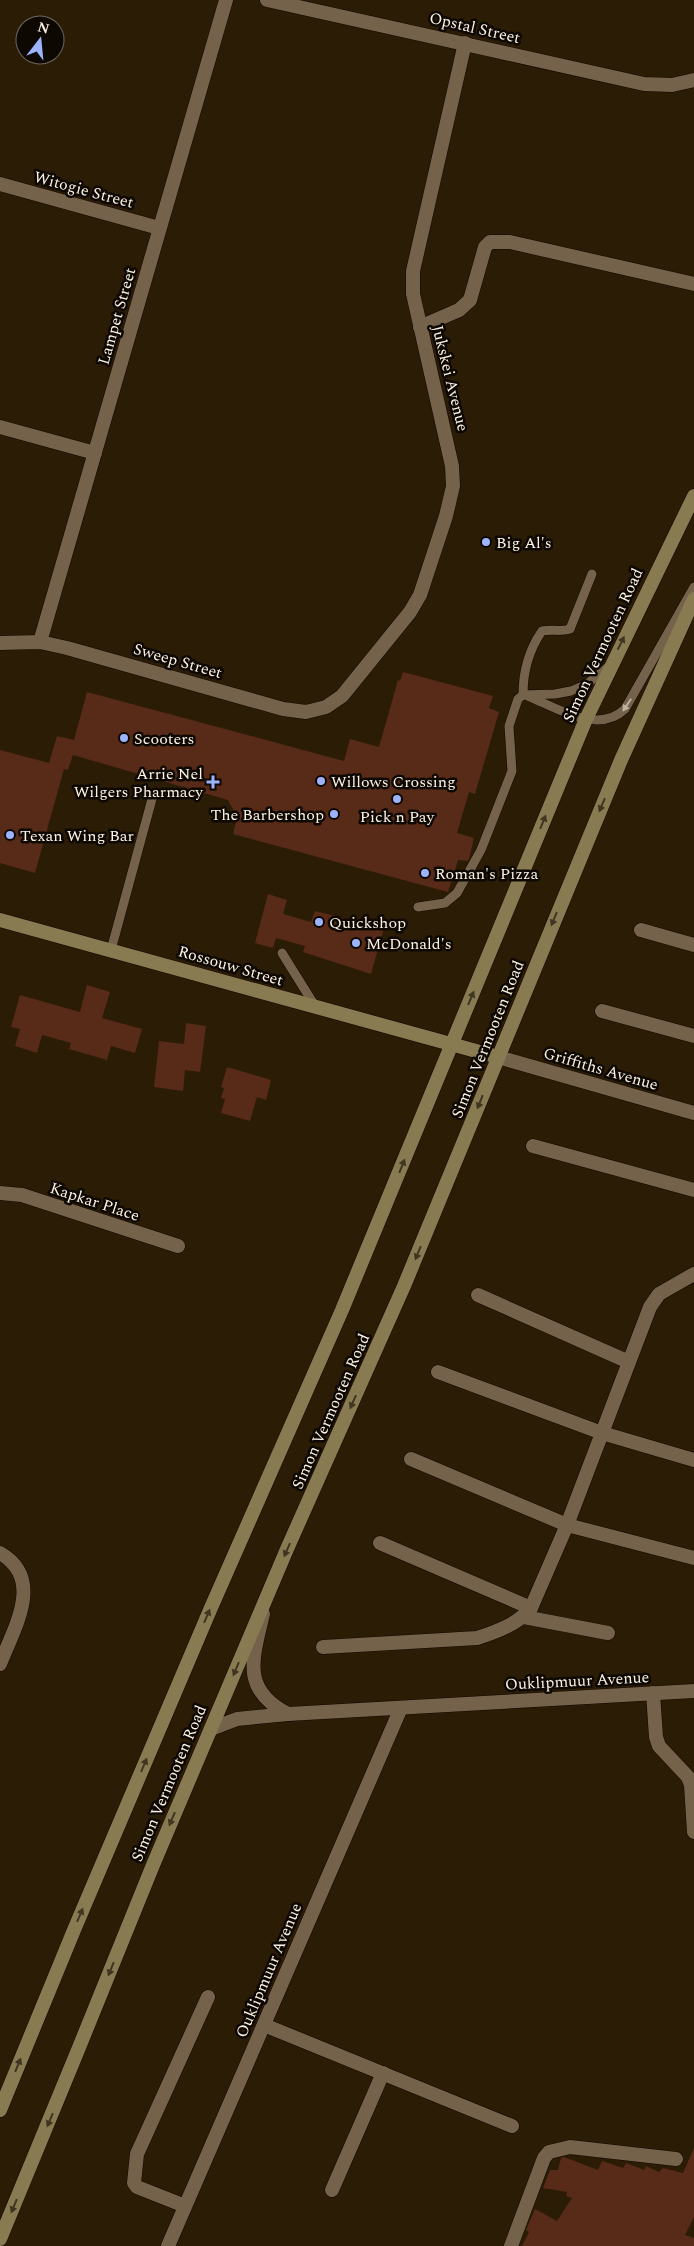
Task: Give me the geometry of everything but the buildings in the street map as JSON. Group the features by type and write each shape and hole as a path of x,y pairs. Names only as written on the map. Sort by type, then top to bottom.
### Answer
{"main road":[{"name":"Simon Vermooten Road","path":"0,2110 210,1610 342,1310 586,719 694,496"},
{"name":"Simon Vermooten Road","path":"0,2238 152,1864 404,1286 621,760 694,599"},
{"name":"Rossouw Street","path":"0,920 498,1057"}],"street":[{"name":"Lampet Street","path":"40,642 226,0"},
{"name":"Opstal Street","path":"268,0 644,84 672,85 694,80"},
{"name":"Jukskei Avenue","path":"342,696 405,618 420,595 446,516 453,486 447,437 413,294 412,271 465,43"},
{"name":"Witogie Street","path":"0,184 159,228"},
{"path":"420,327 458,310 470,300 485,247 490,242 510,242 694,284"},
{"path":"0,427 94,453"},
{"name":"Sweep Street","path":"0,643 40,642 115,661 283,709 306,712 326,708 342,696"},
{"path":"641,930 694,945"},
{"path":"602,1011 694,1036"},
{"name":"Griffiths Avenue","path":"498,1057 694,1113"},
{"path":"533,1146 694,1190"},
{"name":"Kapkar Place","path":"0,1193 22,1196 178,1246"},
{"path":"323,1648 477,1638 496,1632 528,1612 567,1525 650,1307 659,1294 694,1274"},
{"path":"478,1295 629,1362"},
{"path":"438,1372 602,1433 694,1460"},
{"path":"411,1458 567,1525 694,1558"},
{"path":"380,1543 528,1612 608,1633"},
{"path":"0,1664 23,1606 25,1592 17,1567 2,1554"},
{"path":"269,1592 253,1656 255,1682 261,1694 268,1701 288,1714"},
{"name":"Ouklipmuur Avenue","path":"210,1729 237,1719 288,1714 694,1691"},
{"path":"654,1693 656,1737 659,1746 691,1777 694,1832"},
{"name":"Ouklipmuur Avenue","path":"168,2246 401,1708"},
{"path":"185,2206 136,2187 134,2183 134,2166 143,2138 208,1997"},
{"path":"264,2025 512,2126"},
{"path":"332,2190 383,2073"},
{"path":"511,2246 544,2158 549,2152 570,2147 676,2159"}],"lane":[{"path":"524,695 523,674 534,642 542,631 551,629 562,632 570,629 592,574"},
{"path":"524,695 576,717 606,719 619,715 625,709 694,587"},
{"path":"418,907 445,903 457,893 481,850 512,771 510,726 518,699 524,695 555,694 571,691 587,684 611,664"},
{"path":"111,950 152,800"},
{"path":"282,953 315,1006"}],"place":[{"name":"Big Al's","path":"486,542"},
{"name":"Scooters","path":"124,738"},
{"name":"Willows Crossing","path":"321,781"},
{"name":"Arrie Nel Wilgers Pharmacy","path":"213,782"},
{"name":"Pick n Pay","path":"397,799"},
{"name":"The Barbershop","path":"334,814"},
{"name":"Texan Wing Bar","path":"10,835"},
{"name":"Roman's Pizza","path":"425,873"},
{"name":"Quickshop","path":"319,922"},
{"name":"McDonald's","path":"356,943"}]}
